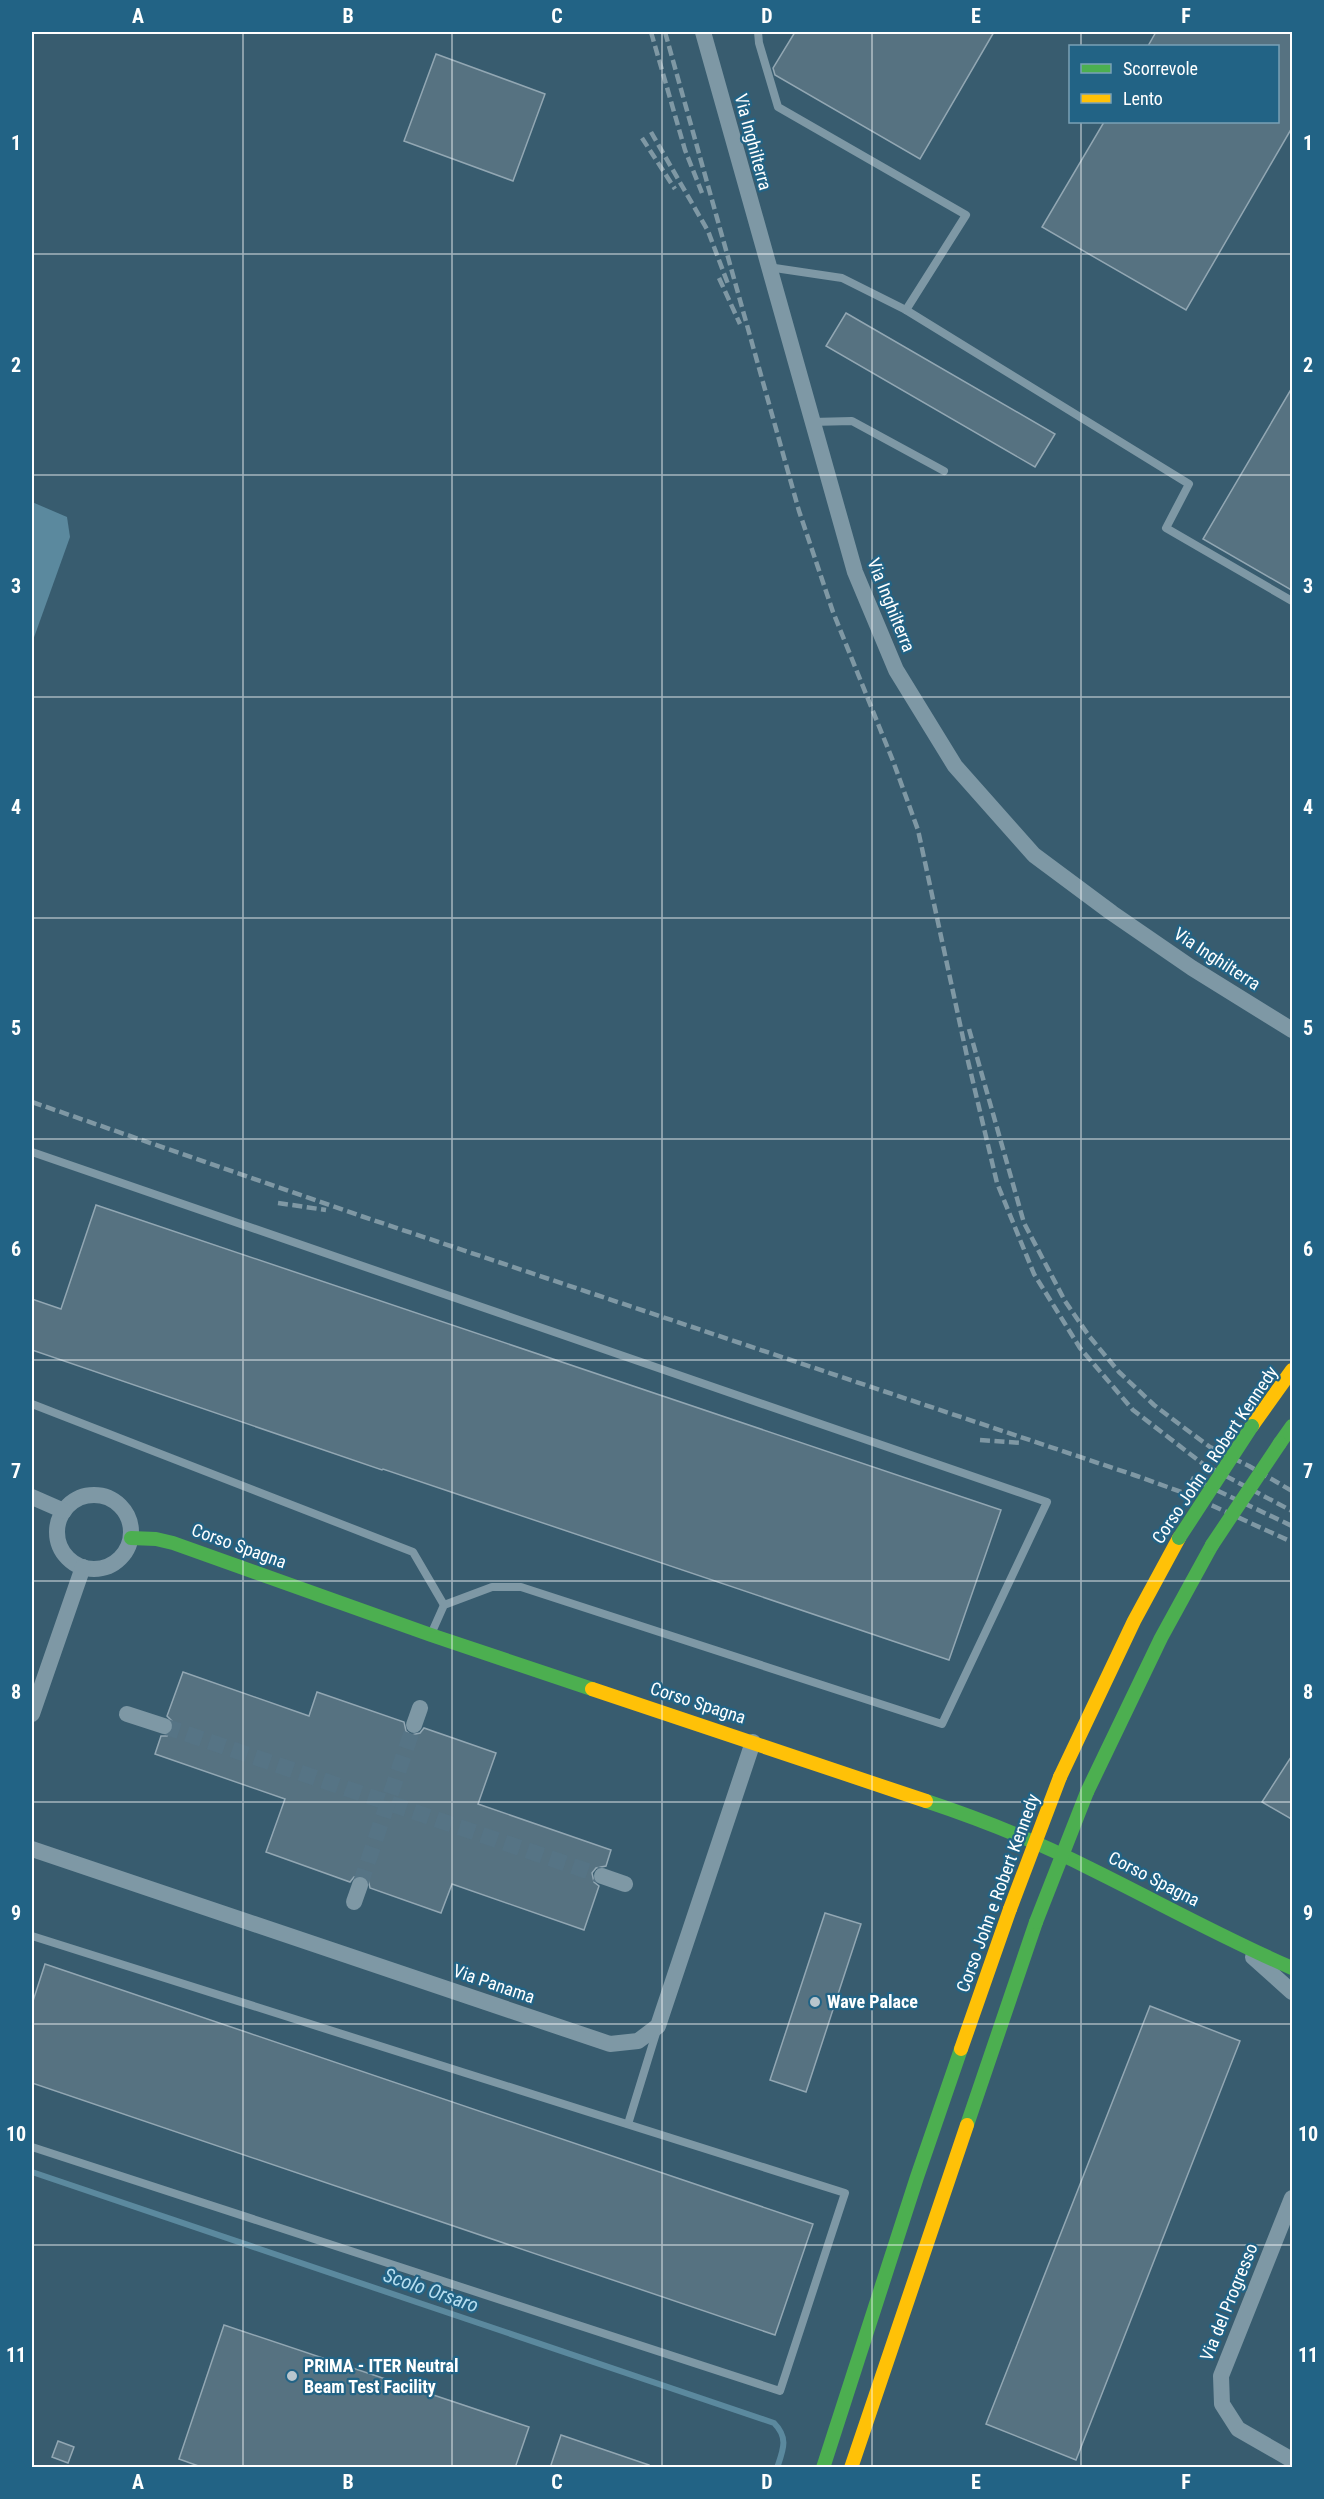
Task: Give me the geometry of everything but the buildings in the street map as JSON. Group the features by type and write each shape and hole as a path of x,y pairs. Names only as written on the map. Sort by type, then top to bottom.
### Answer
{"main road":[{"name":"Corso John e Robert Kennedy","path":"823,2468 917,2177 1010,1909 1060,1777 1134,1621 1179,1538 1252,1426 1293,1370"},
{"path":"851,2468 1036,1922 1087,1792 1161,1638 1212,1545 1293,1426"},
{"name":"Corso Spagna","path":"131,1538 156,1539 173,1543 431,1635 982,1820 1090,1868 1239,1945 1293,1968"}],"street":[{"name":"Via Inghilterra","path":"703,32 859,583 896,670 955,766 1034,855 1112,914 1192,968 1293,1030"},
{"path":"104,1496 122,1507 129,1518 131,1538 129,1546 120,1559 109,1567 90,1569 67,1558 60,1547 57,1536 58,1522 70,1504 81,1497 104,1496"},
{"path":"32,1497 64,1511"},
{"path":"32,1714 83,1567"},
{"path":"414,1725 420,1708"},
{"path":"127,1714 164,1726"},
{"path":"658,2026 699,1910 753,1742"},
{"name":"Via Panama","path":"32,1849 610,2044 638,2041 658,2026"},
{"path":"602,1876 625,1884"},
{"path":"354,1902 360,1885"},
{"name":"Corso Spagna","path":"1239,1945 1293,1992"},
{"name":"Via del Progresso","path":"1293,2198 1221,2376 1222,2404 1238,2429 1293,2460"}],"lane":[{"path":"758,32 759,43 778,107 966,215 906,310"},
{"path":"768,267 842,278 906,310 1189,484 1167,528 1293,601"},
{"path":"812,422 852,421 944,471"},
{"path":"32,1152 1047,1502 942,1724 521,1587 492,1587 444,1605 431,1635"},
{"path":"32,1404 413,1552 444,1605"},
{"path":"32,1936 845,2193 780,2391 32,2146"},
{"path":"628,2124 658,2026"}],"water":[{"path":"32,502 67,517 70,537 32,643"}],"waterway":[{"name":"Scolo Orsaro","path":"32,2172 774,2423 783,2439 783,2450 777,2468"}],"tunnel":[{"path":"360,1885 414,1725"},
{"path":"164,1726 602,1876"}],"railway":[{"path":"651,32 685,150 702,193"},
{"path":"665,32 799,511 833,612 918,830 997,1183 1034,1274 1080,1348 1133,1410 1203,1464 1292,1511"},
{"path":"651,132 708,231 728,284"},
{"path":"642,138 675,189"},
{"path":"719,278 740,324"},
{"path":"969,1029 1024,1223 1065,1301 1089,1336 1119,1372 1154,1405 1210,1447 1292,1491"},
{"path":"32,1102 361,1216 1134,1475 1187,1494 1292,1542"},
{"path":"278,1203 326,1210"},
{"path":"980,1440 1022,1443"},
{"path":"1191,1478 1292,1526"}],"traffic: fast":[{"path":"1179,1538 1252,1426"},
{"path":"1280,1443 1292,1426"},
{"path":"1212,1545 1280,1443"},
{"path":"131,1538 156,1539 173,1543 431,1635 592,1689"},
{"path":"1087,1792 1161,1638 1212,1545"},
{"path":"1036,1922 1087,1792"},
{"path":"926,1801 1051,1850 1292,1968"},
{"path":"967,2125 1036,1922"},
{"path":"823,2468 961,2049"}],"traffic: slow":[{"path":"1252,1426 1292,1370"},
{"path":"1060,1777 1134,1621 1179,1538"},
{"path":"592,1689 926,1801"},
{"path":"1010,1909 1060,1777"},
{"path":"961,2049 1010,1909"},
{"path":"851,2468 967,2125"}],"place":[{"name":"Wave Palace","path":"815,2002"},
{"name":"PRIMA - ITER Neutral Beam Test Facility","path":"292,2376"}]}
